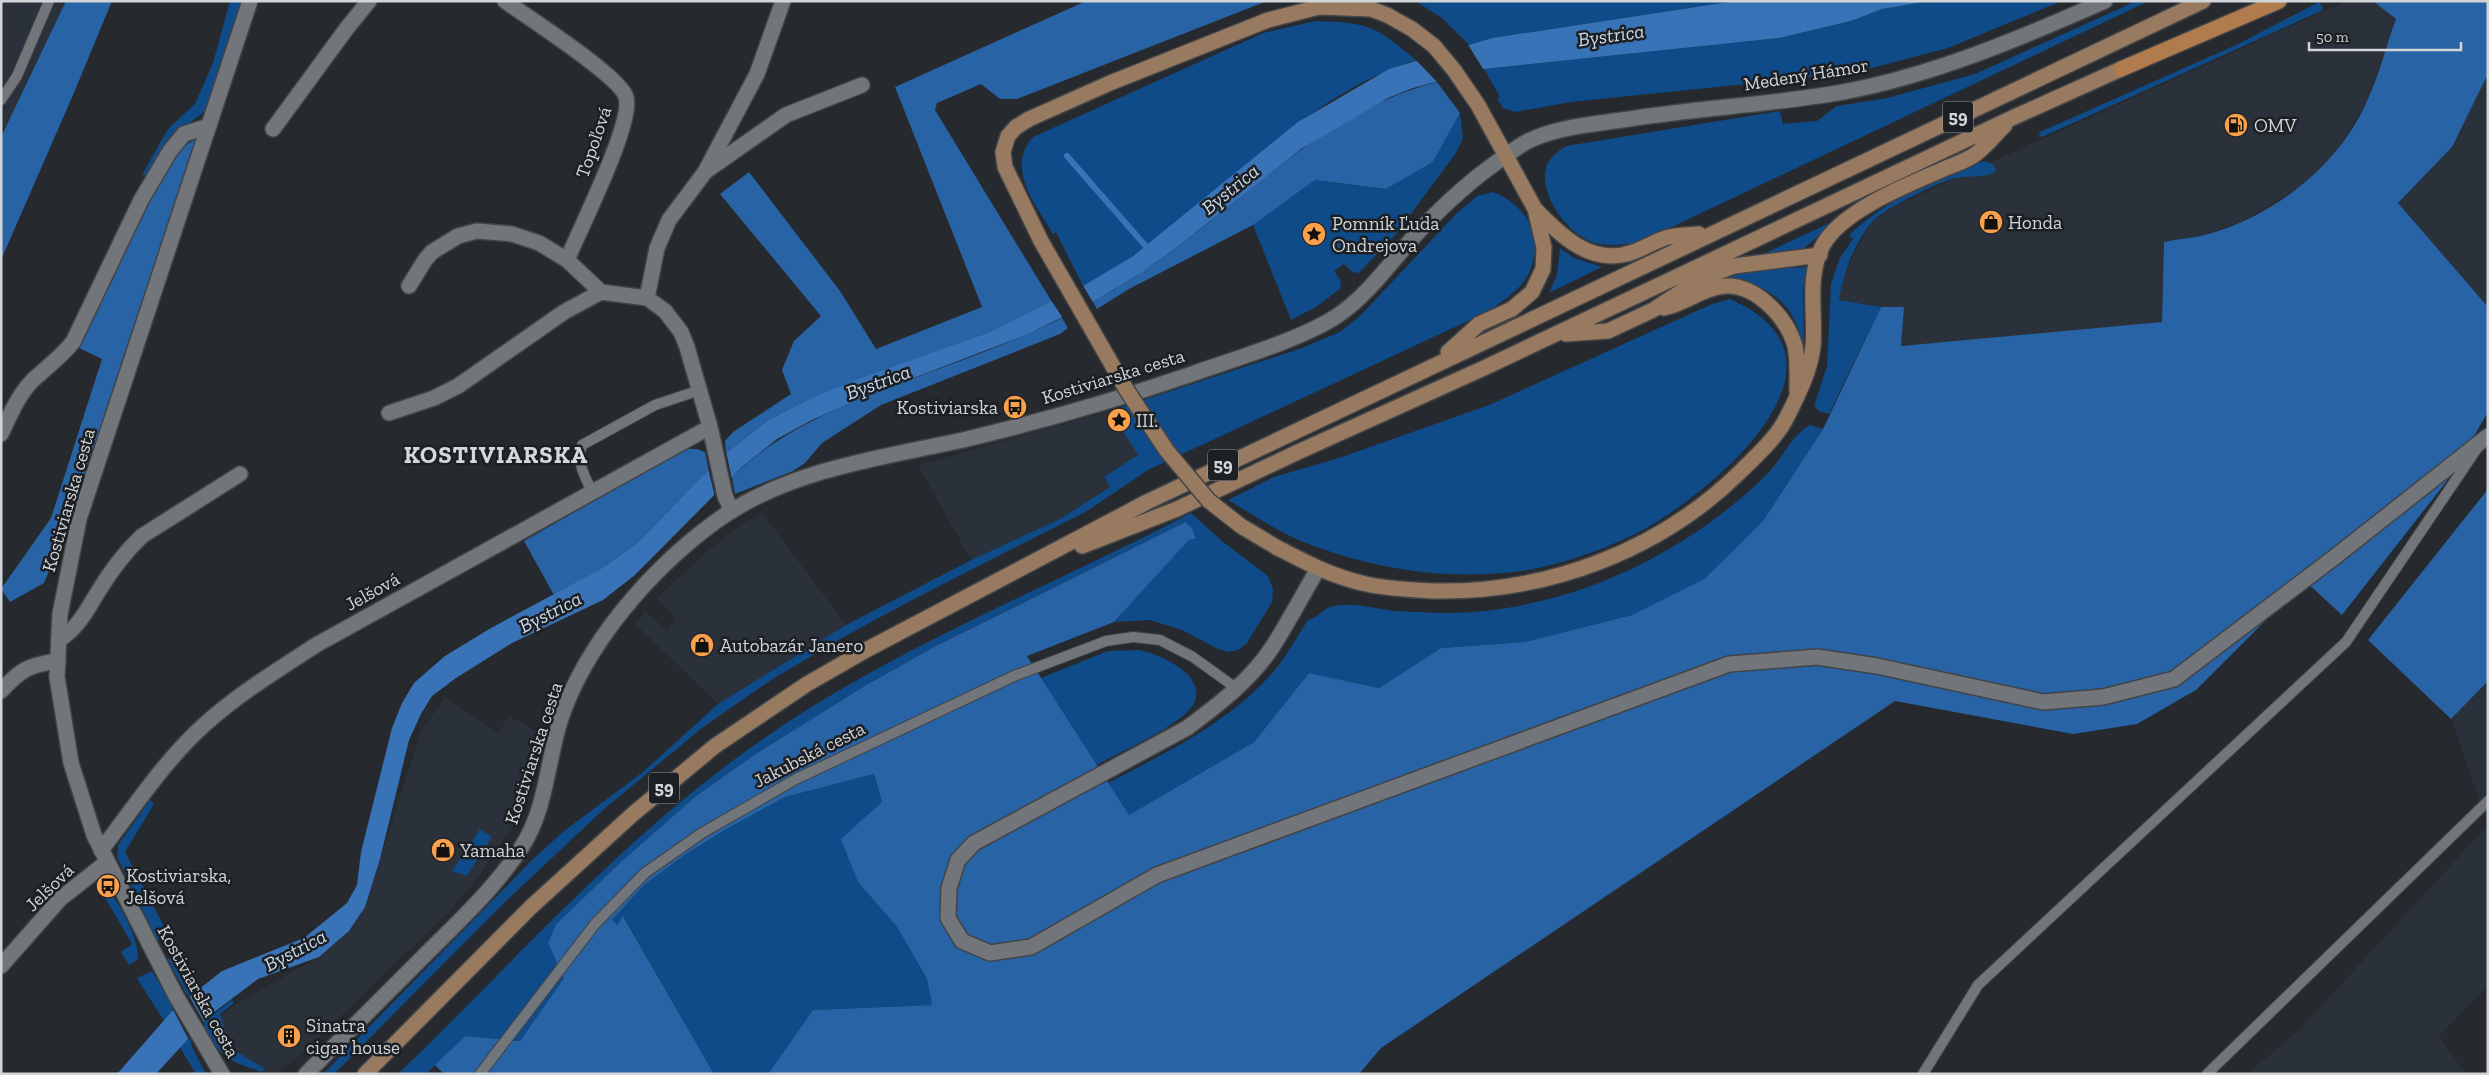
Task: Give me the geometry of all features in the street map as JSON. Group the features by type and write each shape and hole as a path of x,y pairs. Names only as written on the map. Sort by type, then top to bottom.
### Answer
{"highway":[{"path":"2121,69 2279,1"}],"main road":[{"name":"59","path":"365,1074 577,864 715,746 760,715 861,653 1148,502 1713,232 2203,1"},
{"path":"1434,365 1479,324 1512,308 1532,292 1543,268 1544,247 1535,209 1478,106 1434,46 1412,29 1388,15 1353,7 1319,7 1268,20 1118,80 1029,119 1016,127 1008,136 1003,152 1005,167 1041,241 1126,389 1172,457 1209,501 1241,526 1318,569 1366,584 1409,590 1456,591 1507,586 1563,575 1605,561 1652,538 1698,509 1727,486 1769,444 1787,417 1807,376 1813,345 1813,284 1824,245 1835,230 1864,207 1976,155 2012,118"},
{"name":"59","path":"1016,572 1177,509 1556,335 2012,118 2121,69"},
{"path":"1535,209 1562,236 1577,246 1598,255 1615,256 1632,253 1668,237 1713,232"},
{"path":"1556,335 1608,331 1653,310 1694,282 1734,266 1820,255"},
{"path":"1653,310 1674,306 1707,290 1726,286 1744,289 1768,304 1784,322 1795,346 1797,396"}],"street":[{"name":"Kostiviarska cesta","path":"222,1074 176,996 104,856 81,799 71,763 57,676 60,614 79,519 250,1"},
{"path":"273,129 346,28 370,1"},
{"name":"Topoľová","path":"505,1 611,78 626,96 627,105 614,151 567,260"},
{"path":"647,298 657,248 669,220 705,172 757,74 783,1"},
{"name":"Medený Hámor","path":"1507,156 1535,138 1573,127 1656,114 1843,92 1902,77 1992,48 2106,1"},
{"path":"705,172 786,115 862,85"},
{"path":"1,434 17,401 32,381 62,356 73,342 141,200 176,143 190,131 209,126"},
{"name":"Kostiviarska cesta","path":"306,1074 450,930 496,881 519,851 537,814 561,719 586,661 604,634 661,569 704,531 748,500 824,471 971,438 1087,406 1187,375 1298,335 1336,316 1372,285 1428,222 1481,174 1507,156"},
{"path":"409,286 432,252 458,236 477,231 512,234 539,243 567,260 601,292"},
{"path":"389,412 434,398 458,386 564,312 601,292 647,298 665,311 680,332 700,390 725,496 732,511"},
{"name":"Jelšová","path":"1,966 60,898 104,856 173,758 203,726 235,700 316,645 593,493 710,426"},
{"path":"1318,569 1273,646 1236,688 1187,728 974,843 958,860 949,888 948,918 962,941 990,953 1031,947 1157,875 1729,664 1817,657 1877,666 2043,702 2103,698 2174,679 2336,556 2486,437"},
{"path":"59,640 81,622 99,590 129,549 142,536 240,474"},
{"path":"1,691 24,669 35,664 58,661"}],"lane":[{"path":"1,100 17,76 49,1"},
{"path":"593,493 582,471 578,456 582,445 656,405 700,390"},
{"path":"1923,1074 1978,985 2346,642 2486,437"},
{"name":"Jakubská cesta","path":"480,1074 595,924 645,873 702,833 796,779 1014,676 1106,641 1134,637 1160,640 1193,657 1236,688"},
{"path":"2207,1074 2488,801"}],"shaded area":[{"path":"1,1 66,1 1,137"},
{"path":"66,1 112,1 1,260 1,137"},
{"path":"230,1 242,1 206,110 175,135 148,176 142,175 168,129 195,104 213,63"},
{"path":"1086,1 1267,1 1017,99 1000,99 981,84 937,103 935,110 1052,302 987,333 807,400 768,420 726,453 725,441 733,432 791,394 782,370 794,341 821,316 720,194 749,172 840,291 876,349 982,307 895,87"},
{"path":"1415,1 1735,1 1492,38 1469,45 1442,18"},
{"path":"1930,1 2062,1 1948,48 1872,68 1805,78 1571,102 1515,112 1503,108 1497,98 1500,97 1484,69 1779,38 1851,21 1882,9"},
{"path":"2136,1 2149,1 1640,242 1606,245 1585,239 1575,232 1558,213 1551,202 1547,190 1545,179 1547,165 1566,146 1780,111 1783,124 1817,121 1837,106 1887,98 1975,74"},
{"path":"2346,1 2373,1 2396,19 2367,102 2332,158 2298,189 2245,220 2205,235 2164,242 2162,323 1901,346 1904,307 1881,307 1839,300 1842,279 1859,244 1874,220 1895,206"},
{"path":"2373,1 2488,1 2488,74 2452,147 2398,203 2488,307 2488,412 2450,477 2342,615 2305,581 2196,690 2137,724 2073,734 1895,701 1381,1048 1359,1074 768,1074 813,1010 932,1005 927,979 897,927 858,882 841,839 882,802 874,774 785,797 723,831 686,854 644,885 612,920 617,925 623,916 714,1074 444,1074 435,1065 465,1036 520,1041 564,978 548,943 556,924 623,860 696,796 757,753 863,687 932,648 1185,522 1192,528 1196,539 1189,540 1114,622 1027,656 1129,815 1254,742 1309,673 1379,688 1441,648 1525,642 1632,615 1704,579 1763,521 1823,429 1881,307 1904,307 1901,346 2162,322 2164,242 2205,235 2231,226 2279,202 2301,186 2321,167 2355,125 2379,71 2396,19"},
{"path":"2319,2 2323,8 2321,11 2042,137 2039,136 2040,132 2236,45"},
{"path":"1315,21 1348,23 1370,28 1390,39 1416,60 1375,76 1337,97 1268,147 1167,230 1126,260 1083,286 1056,232 1053,234 1026,186 1022,161 1025,149 1033,137 1263,33"},
{"path":"2488,74 2488,307 2398,203 2452,147"},
{"path":"1437,82 1460,113 1433,162 1386,189 1315,180 1253,225 1129,289 1097,309 1093,302 1176,248 1267,175 1331,130 1364,110 1400,94"},
{"path":"1460,113 1463,138 1456,153 1396,234 1359,273 1352,272 1344,264 1334,271 1340,279 1341,288 1316,307 1291,320 1253,225 1315,180 1386,189 1433,162"},
{"path":"197,138 120,367 84,485 44,583 10,602 1,589 51,518 102,359 79,348 155,190 183,147"},
{"path":"1985,161 1992,164 1996,169 1994,173 1952,179 1923,191 1880,215 1867,228 1847,268 1839,300 1881,307 1829,414 1819,411 1814,406 1827,366 1831,283 1840,258 1853,239 1849,235 1862,223 1912,191 1949,174"},
{"path":"1493,192 1506,198 1516,206 1524,215 1534,237 1533,262 1528,275 1508,297 1485,313 1148,470 1087,511 916,598 849,634 771,680 702,728 604,809 502,905 334,1074 323,1074 534,858 564,831 643,772 718,704 846,625 971,560 1060,519 1110,487 1104,477 1138,455 1110,411 1299,349 1340,332 1359,317 1457,213 1477,196"},
{"path":"1838,219 1804,248 1759,256"},
{"path":"1560,248 1574,258 1602,267 1549,293 1557,275"},
{"path":"1808,267 1803,289 1804,353 1795,321 1779,299 1755,286 1723,278 1752,270"},
{"path":"1730,299 1769,324 1785,354 1784,386 1768,419 1743,452 1712,481 1679,507 1650,526 1601,549 1547,566 1513,572 1459,574 1405,570 1352,558 1301,541 1273,527 1228,500 1274,477 1339,458 1489,405 1712,304"},
{"path":"1062,318 1068,328 1060,334 881,405 822,443 805,463 793,471 735,494 732,477 753,459 798,428 848,404 994,348"},
{"path":"1110,411 1139,456 1104,477 1110,487 1060,519 971,560 918,465"},
{"path":"1810,425 1823,429 1763,521 1704,579 1632,615 1525,642 1441,648 1379,688 1309,673 1254,742 1129,815 1108,783 1200,733 1222,718 1262,685 1279,665 1308,620 1314,618 1327,608 1337,605 1354,605 1394,611 1468,612 1525,605 1554,598 1609,579 1660,554 1689,537 1717,517 1768,473 1792,441 1803,429"},
{"path":"685,449 697,449 705,452 709,471 636,544 599,570 554,595 524,541"},
{"path":"2488,489 2488,681 2451,719 2368,640"},
{"path":"1191,513 1222,541 1268,576 1273,589 1272,602 1247,643 1238,650 1228,652 1216,648 1182,630 1150,620 1114,622 1189,540 1196,539 1184,522 932,648 863,687 757,753 696,796 623,860 556,924 548,943 564,978 520,1041 465,1036 426,1074 398,1074 624,851 721,769 773,732 874,670 979,616 1139,540"},
{"path":"763,514 846,625 718,704 634,623 645,611 667,630 676,619 657,598 706,552 743,523"},
{"path":"1140,650 1165,659 1187,674 1196,688 1195,701 1186,713 1163,730 1097,765 1041,678 1108,651"},
{"path":"2488,681 2488,825 2451,719"},
{"path":"445,697 498,733 509,716 541,734 521,815 475,882 448,913 295,1060 274,1074 232,1060 205,1027 236,1004 319,957 349,932 365,907 420,733"},
{"path":"874,774 882,802 858,882 897,927 927,979 932,1005 813,1010 768,1074 714,1074 624,917 617,925 612,920 644,885 686,854 723,831 785,797"},
{"path":"150,800 154,804 125,852 169,936 157,940 117,857 118,845"},
{"path":"2488,825 2488,986 2439,1036 2466,1074 2247,1074 2298,1031"},
{"path":"480,829 492,837 467,876 452,871"},
{"path":"95,880 102,881 108,889 131,929 138,959 129,965 121,952 132,944"},
{"path":"177,950 198,988 188,997 168,960"},
{"path":"152,971 174,1009 164,1021 137,978"},
{"path":"232,1000 234,1003 220,1014 232,1049 264,1068 263,1072 233,1061 226,1056 214,1044 201,1024"},
{"path":"190,1036 192,1047 206,1074 196,1074 179,1046"}],"water":[{"name":"Bystrica","path":"1735,1 1930,1 1882,9 1851,21 1779,38 1484,69 1413,88 1388,98 1301,149 1176,248 1142,272 1093,302 1026,335 869,395 812,420 777,439 743,466 635,575 603,600 512,643 456,678 432,696 409,740 380,859 365,907 349,931 319,957 258,979 209,1016 156,1074 117,1074 174,1009 222,971 304,938 347,903 357,885 361,852 392,728 402,703 414,683 445,656 491,628 599,570 636,544 726,453 768,420 807,400 856,380 987,333 1083,286 1133,256 1298,122 1389,69 1492,38"}],"pier":[{"path":"1467,43 1485,72 1439,84 1414,58"},
{"path":"1082,284 1094,304 1064,320 1051,300"},
{"path":"726,451 732,480 715,497 708,468"},
{"path":"188,994 205,1024 189,1040 172,1008"}],"waterway":[{"path":"1067,156 1150,251"}],"place":[{"name":"OMV","path":"2236,125"},
{"name":"Honda","path":"1991,222"},
{"name":"Pomník Ľuda Ondrejova","path":"1314,234"},
{"name":"Kostiviarska","path":"1015,407"},
{"name":"III.","path":"1119,420"},
{"name":"Autobazár Janero","path":"702,645"},
{"name":"Yamaha","path":"443,850"},
{"name":"Kostiviarska, Jelšová","path":"108,886"},
{"name":"Sinatra cigar house","path":"289,1036"}],"district":[{"name":"KOSTIVIARSKA","path":"496,455"}]}
